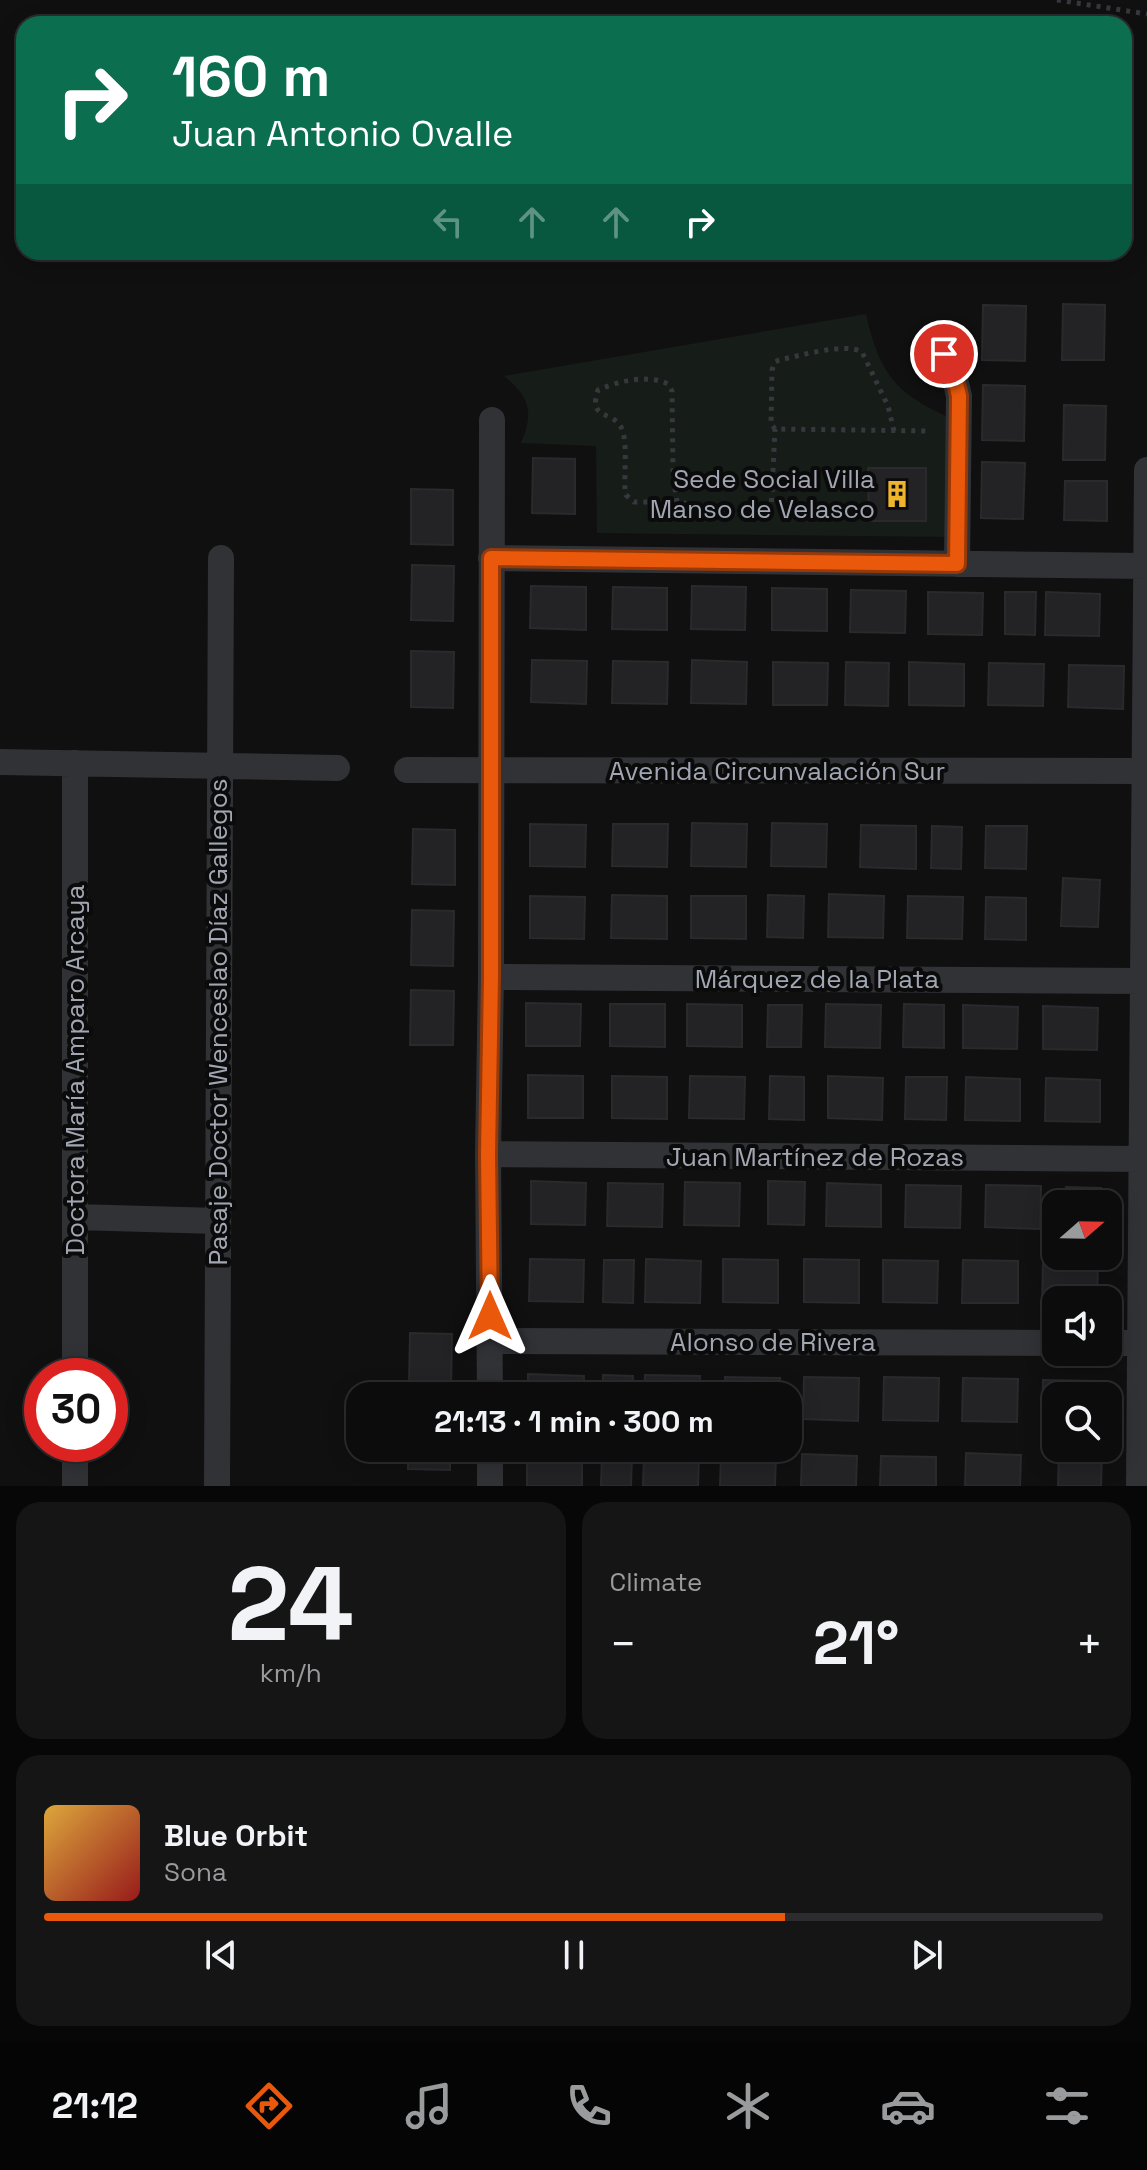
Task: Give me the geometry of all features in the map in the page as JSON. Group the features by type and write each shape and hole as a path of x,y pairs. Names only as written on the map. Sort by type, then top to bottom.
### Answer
{"street":[{"path":"935,343 952,367 957,381 957,564"},
{"path":"490,1382 488,1154 492,420"},
{"path":"1139,1486 1147,470"},
{"name":"Pasaje Doctor Wenceslao Díaz Gallegos","path":"217,1486 221,558"},
{"path":"491,558 1146,566"},
{"path":"0,762 337,768"},
{"name":"Doctora María Amparo Arcaya","path":"75,763 75,1358"},
{"name":"Avenida Circunvalación Sur","path":"407,770 1146,771"},
{"name":"Márquez de la Plata","path":"491,977 1143,981"},
{"name":"Juan Martínez de Rozas","path":"488,1154 1142,1159"},
{"path":"75,1217 218,1221"},
{"name":"Alonso de Rivera","path":"490,1341 1042,1343"},
{"path":"1122,1343 1140,1343"},
{"path":"75,1462 75,1486"},
{"path":"490,1462 490,1486"}],"path":[{"path":"1057,0 1147,14"},
{"path":"677,502 673,474 672,391 668,384 647,379 598,390 596,407 599,413 618,422 624,432 626,495 634,502 677,502 714,514 771,512 775,429 771,424 772,370 779,360 853,347 862,352 888,406 894,431"},
{"path":"775,429 959,432"}],"shaded area":[{"path":"866,314 877,352 892,379 915,399 950,418 948,537 597,533 596,446 521,443 527,423 527,406 519,391 504,376"}],"building":[{"path":"1063,304 1105,305 1104,360 1062,360"},
{"path":"983,305 1026,306 1025,361 982,360"},
{"path":"983,385 1025,386 1024,441 982,440"},
{"path":"1064,405 1106,406 1105,460 1063,460"},
{"path":"533,458 575,459 575,514 532,513"},
{"path":"982,462 1025,463 1023,519 981,518"},
{"name":"Sede Social Villa Manso de Velasco","path":"868,468 926,468 926,521 869,521"},
{"path":"1065,481 1107,481 1107,521 1064,520"},
{"path":"411,489 453,490 453,545 411,544"},
{"path":"412,565 454,566 453,621 411,620"},
{"path":"531,586 586,587 586,630 530,628"},
{"path":"692,586 746,587 745,630 691,629"},
{"path":"613,587 667,588 667,630 612,629"},
{"path":"772,588 827,589 827,631 772,630"},
{"path":"851,590 906,591 905,633 850,632"},
{"path":"928,592 983,593 982,635 928,634"},
{"path":"1005,592 1036,592 1035,635 1005,634"},
{"path":"1046,592 1100,594 1099,636 1045,635"},
{"path":"411,651 454,652 453,708 411,707"},
{"path":"532,660 587,661 586,704 531,702"},
{"path":"692,660 747,662 746,704 691,703"},
{"path":"613,661 668,662 667,704 612,703"},
{"path":"773,662 828,663 827,705 773,705"},
{"path":"846,662 889,663 888,706 845,705"},
{"path":"909,662 964,664 964,706 909,705"},
{"path":"989,663 1044,664 1043,706 988,705"},
{"path":"1069,665 1124,666 1123,709 1068,707"},
{"path":"692,823 747,824 746,867 691,866"},
{"path":"772,823 827,824 826,867 771,866"},
{"path":"530,824 586,825 585,867 530,866"},
{"path":"613,824 668,824 667,867 612,866"},
{"path":"861,825 916,826 916,869 860,867"},
{"path":"932,826 962,827 961,869 931,868"},
{"path":"986,826 1027,826 1026,869 985,868"},
{"path":"413,829 455,830 455,885 412,884"},
{"path":"1063,878 1100,880 1098,927 1061,926"},
{"path":"829,894 884,896 883,938 828,937"},
{"path":"612,895 667,896 667,939 611,938"},
{"path":"768,895 804,896 803,938 767,937"},
{"path":"530,896 585,897 584,939 530,938"},
{"path":"691,896 746,896 746,939 691,938"},
{"path":"908,896 963,897 962,939 907,938"},
{"path":"986,897 1026,898 1026,940 985,939"},
{"path":"412,910 454,911 453,966 411,965"},
{"path":"411,990 454,991 453,1045 410,1045"},
{"path":"526,1003 581,1004 580,1046 526,1046"},
{"path":"610,1004 665,1004 665,1047 610,1046"},
{"path":"687,1004 742,1005 742,1047 687,1046"},
{"path":"826,1004 881,1005 880,1048 825,1047"},
{"path":"904,1004 944,1005 944,1048 903,1047"},
{"path":"768,1005 802,1005 801,1047 767,1047"},
{"path":"963,1005 1018,1007 1017,1049 963,1048"},
{"path":"1043,1006 1098,1008 1097,1050 1043,1049"},
{"path":"528,1075 583,1076 583,1118 528,1118"},
{"path":"612,1076 667,1077 667,1119 612,1118"},
{"path":"690,1076 745,1077 744,1119 689,1118"},
{"path":"770,1076 804,1077 804,1120 769,1119"},
{"path":"828,1076 883,1078 882,1120 828,1118"},
{"path":"906,1077 947,1077 946,1120 905,1119"},
{"path":"966,1077 1020,1079 1020,1121 965,1120"},
{"path":"1046,1078 1100,1080 1100,1122 1045,1121"},
{"path":"531,1181 586,1183 585,1225 531,1224"},
{"path":"768,1181 805,1182 804,1225 768,1224"},
{"path":"685,1182 740,1183 739,1226 684,1225"},
{"path":"608,1183 663,1184 662,1227 607,1226"},
{"path":"827,1183 881,1185 881,1227 826,1226"},
{"path":"906,1185 961,1186 960,1228 905,1227"},
{"path":"986,1185 1041,1186 1040,1229 985,1227"},
{"path":"1066,1187 1101,1188 1101,1190 1066,1190"},
{"path":"530,1259 584,1260 583,1302 529,1301"},
{"path":"646,1259 701,1261 700,1303 645,1302"},
{"path":"723,1259 778,1260 778,1303 723,1302"},
{"path":"804,1259 859,1260 859,1303 804,1302"},
{"path":"604,1260 634,1260 633,1303 603,1302"},
{"path":"883,1260 938,1261 937,1303 883,1302"},
{"path":"963,1260 1018,1261 1018,1303 962,1303"},
{"path":"1043,1270 1098,1270 1097,1286 1042,1286"},
{"path":"410,1333 452,1334 451,1382 409,1382"},
{"path":"528,1374 584,1376 584,1382 528,1382"},
{"path":"603,1375 633,1376 633,1382 603,1382"},
{"path":"645,1375 700,1376 700,1382 645,1382"},
{"path":"725,1377 780,1378 780,1382 725,1382"},
{"path":"804,1377 859,1378 858,1421 803,1419"},
{"path":"884,1377 939,1378 938,1421 883,1420"},
{"path":"963,1378 1018,1379 1017,1422 962,1421"},
{"path":"1043,1380 1098,1381 1098,1382"},
{"path":"966,1453 1021,1455 1020,1486 965,1486"},
{"path":"802,1454 857,1456 856,1486 801,1486"},
{"path":"881,1456 936,1457 936,1486 880,1486"},
{"path":"408,1462 450,1462 450,1470 408,1469"},
{"path":"527,1462 582,1462 582,1486 527,1486"},
{"path":"602,1462 632,1462 631,1486 601,1486"},
{"path":"644,1462 699,1462 698,1486 643,1486"},
{"path":"721,1462 776,1462 775,1486 720,1486"},
{"path":"1059,1462 1102,1462 1101,1486 1058,1486"}],"place":[{"name":"Sede Social Villa Manso de Velasco","path":"897,494"}],"route":[{"path":"490,1316 491,558 957,564 959,396 957,381 944,354"}]}
